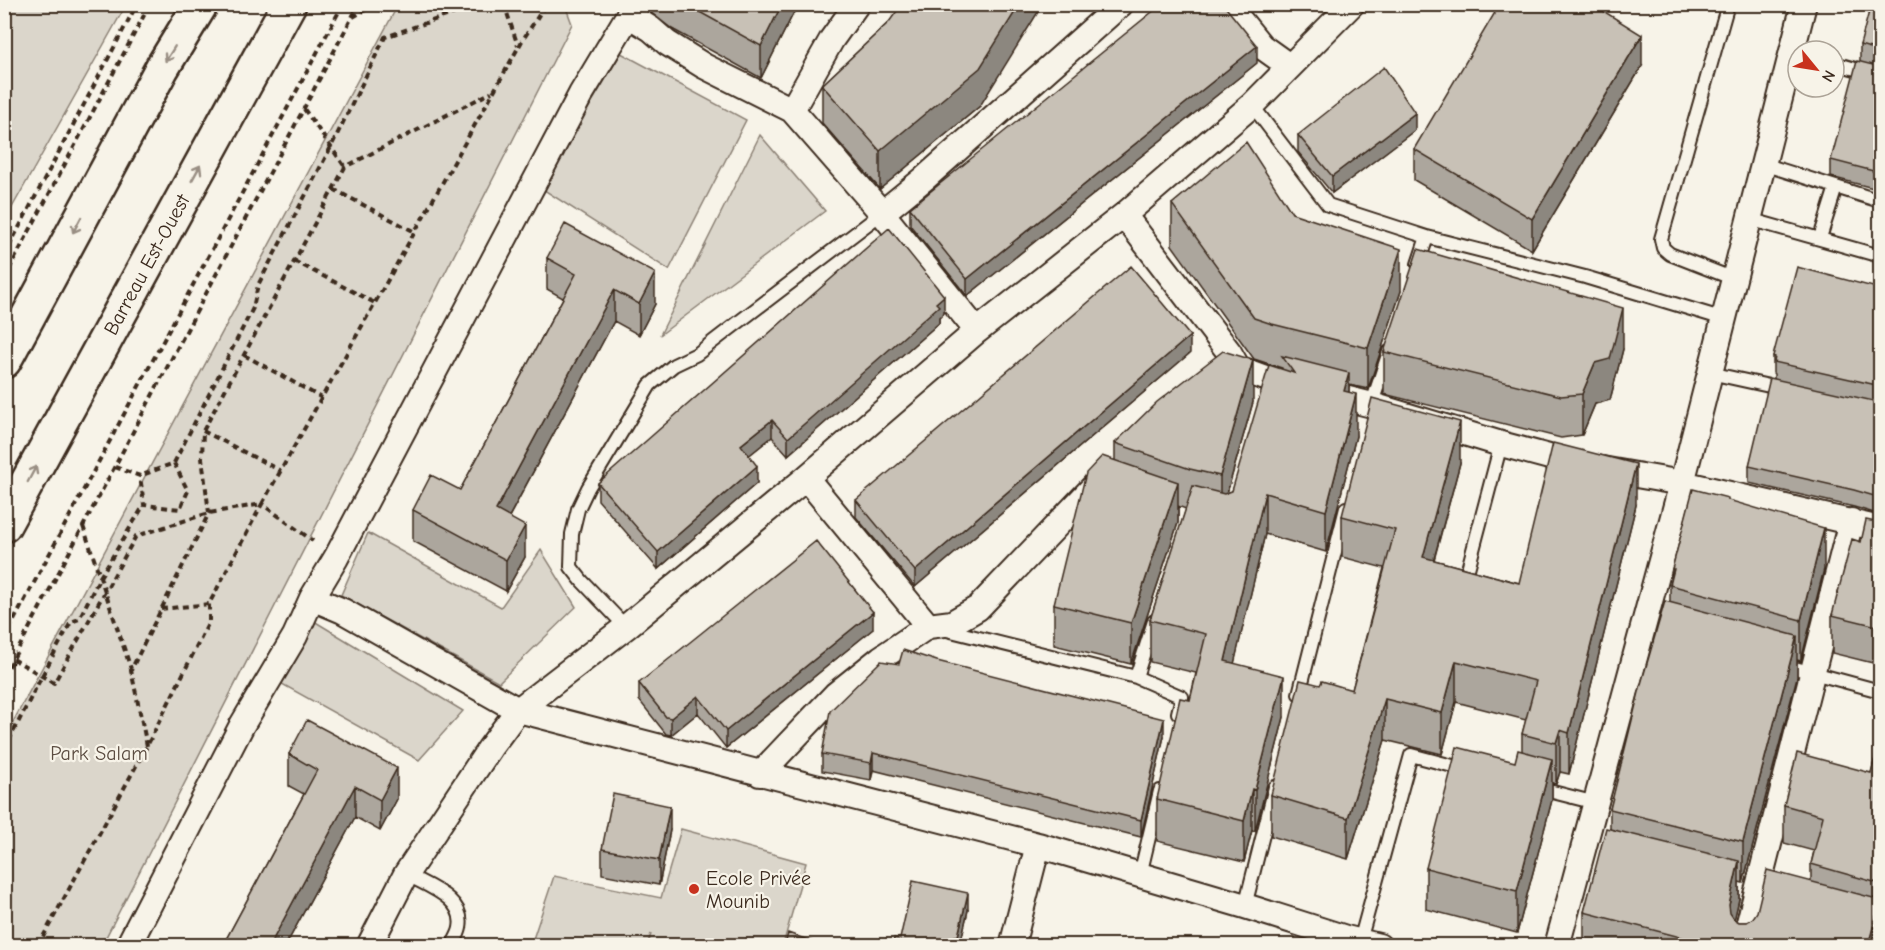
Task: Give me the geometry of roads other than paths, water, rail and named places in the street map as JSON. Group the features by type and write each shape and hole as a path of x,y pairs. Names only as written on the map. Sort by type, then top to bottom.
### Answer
{"main road":[{"path":"4,361 162,68 201,4"},
{"name":"Barreau Est-Ouest","path":"4,525 289,4"}],"street":[{"path":"792,110 832,39 857,4"},
{"path":"882,213 925,178 1121,4"},
{"path":"1227,4 1261,46 1289,66"},
{"path":"369,945 406,874 518,710 626,627 806,478 977,331 1124,215 1252,105 1352,4"},
{"path":"1797,39 1804,4"},
{"path":"633,6 638,21 667,43 704,66 792,110 882,213 977,331"},
{"path":"128,945 242,725 295,636 312,598 336,558 576,103 633,6"},
{"path":"1557,945 1588,854 1596,803 1649,629 1682,483 1763,164 1786,84"},
{"path":"1124,215 1220,361 1238,368 1267,385 1579,465 1682,483 1881,529"},
{"path":"760,774 836,694 881,658 928,626 952,623 978,608 1099,488 1119,461"},
{"path":"806,478 928,626"},
{"path":"1743,945 1851,521"},
{"path":"312,598 343,611 518,710 1038,845 1140,874 1357,942"},
{"path":"1012,945 1038,845"}],"lane":[{"path":"1728,4 1661,239 1663,248 1670,254 1734,279"},
{"path":"1846,66 1881,76"},
{"path":"1252,105 1328,205 1428,237 1585,277 1724,319"},
{"path":"1763,164 1881,201"},
{"path":"1820,238 1836,187"},
{"path":"626,627 582,581 572,567 572,534 578,508 588,488 650,385 674,365 697,354 715,341 882,213"},
{"path":"1749,219 1881,256"},
{"path":"1413,282 1428,237"},
{"path":"1370,411 1394,338"},
{"path":"1710,373 1790,391"},
{"path":"1468,569 1501,444"},
{"path":"1297,701 1348,496"},
{"path":"1136,677 1158,609"},
{"path":"928,626 1136,677 1182,697 1174,730"},
{"path":"1767,660 1881,691"},
{"path":"1357,942 1411,755 1480,773"},
{"path":"1245,906 1280,770"},
{"path":"1140,874 1164,775"},
{"path":"1527,785 1596,803"},
{"path":"406,874 446,896 455,904 460,915 460,928 452,945"}],"place":[{"name":"Ecole Privée Mounib","path":"694,889"}],"park label":[{"name":"Park Salam","path":"99,753"}]}
